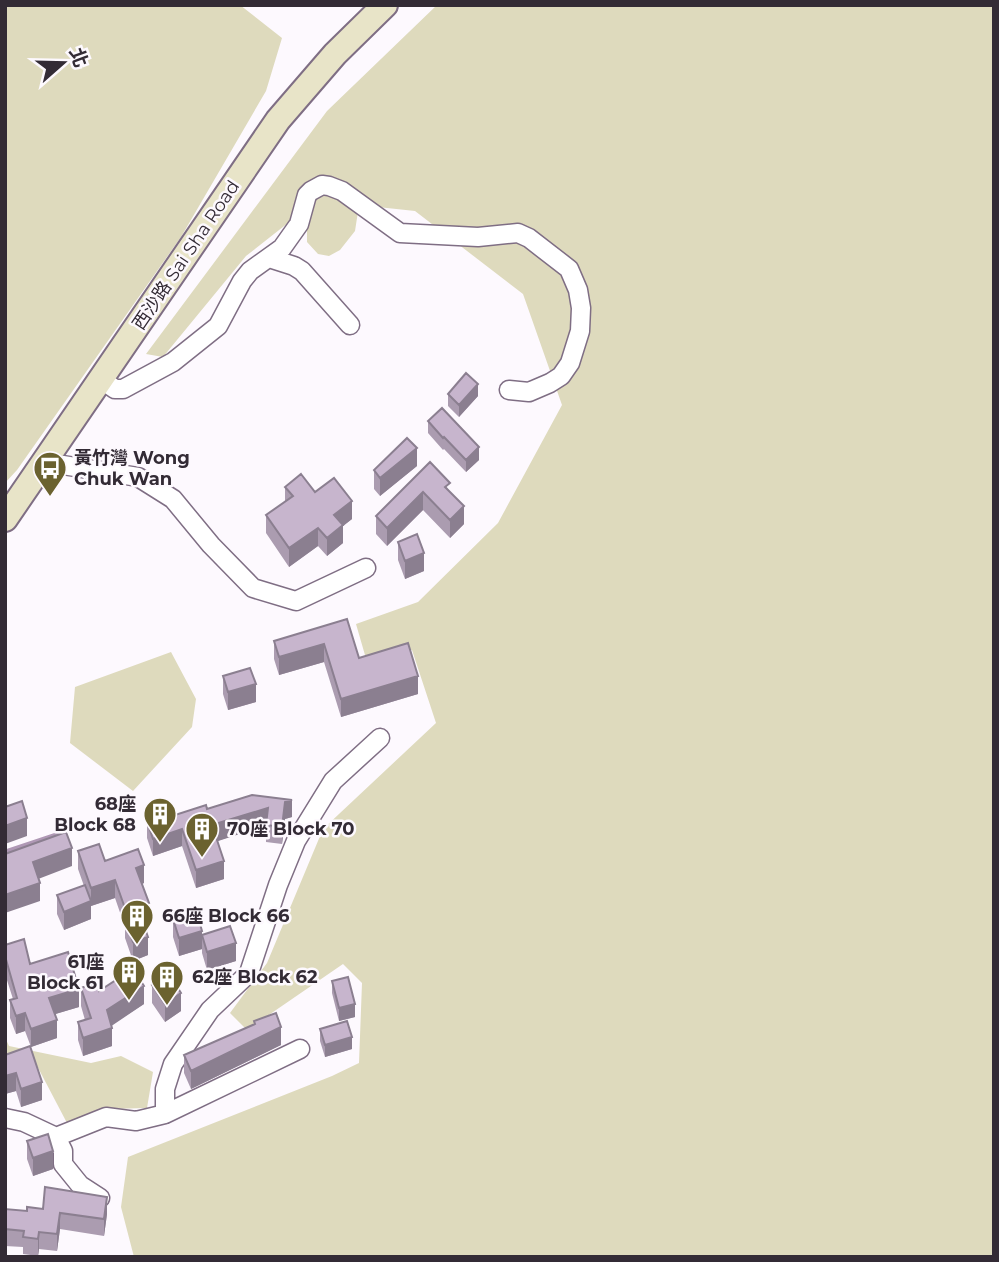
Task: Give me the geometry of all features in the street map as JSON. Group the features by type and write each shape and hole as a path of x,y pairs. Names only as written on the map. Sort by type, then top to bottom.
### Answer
{"main road":[{"name":"西沙路 Sai Sha Road","path":"5,519 278,120 335,54 385,5"}],"street":[{"path":"102,380 119,390 137,382 173,362 218,326 242,281 250,271 280,250 301,218 307,195 323,185 342,191 400,233 478,237 518,233 565,266 578,290 581,307 580,331 570,363 561,376 550,383 529,392 509,390"},
{"path":"270,258 302,271 350,326"},
{"path":"44,462 138,477 173,499 211,545 253,588 296,601 366,568"},
{"path":"165,1114 165,1089 173,1064 210,1010 249,973 278,885 296,841 333,781 380,738"},
{"path":"56,1137 106,1117 136,1121 165,1114 300,1049"},
{"path":"5,1118 24,1122 56,1137 63,1151 63,1164 80,1185 100,1198"}],"shaded area":[{"path":"5,5 240,5 282,38 266,91 181,237 17,470 5,483"},
{"path":"437,5 994,5 994,1257 134,1257 121,1207 128,1157 359,1063 362,983 343,964 247,1030 230,1013 267,963 323,829 436,723 412,650 367,662 356,624 418,602 498,523 562,405 523,294 415,211 359,205 355,231 340,250 329,256 318,254 307,242 307,208 246,256 163,357 146,354 327,111"},
{"path":"171,652 196,699 192,727 133,791 70,743 75,687"},
{"path":"5,1037 9,1046 91,1063 121,1056 153,1072 147,1108 110,1109 67,1123 34,1060 5,1062"}],"building":[{"path":"466,373 478,384 459,405 448,394"},
{"path":"442,408 479,447 466,460 428,421"},
{"path":"407,438 417,448 380,478 374,470"},
{"path":"430,462 450,483 445,487 464,506 450,520 423,492 387,528 376,516"},
{"path":"301,474 315,492 334,478 352,501 334,515 343,525 327,538 318,528 289,548 266,515 293,496 285,487"},
{"path":"417,534 424,553 405,561 398,542"},
{"path":"347,619 359,658 408,643 418,676 341,699 324,644 279,657 274,641"},
{"path":"250,668 256,684 228,692 223,676"},
{"path":"252,795 292,800 285,802 282,827 266,825 268,808 212,825 224,861 196,870 182,829 153,839 147,821 206,805 207,809"},
{"path":"22,801 27,818 5,826 5,807"},
{"path":"66,832 72,848 33,862 40,883 5,895 5,854"},
{"path":"99,844 105,861 138,849 144,865 136,868 149,903 126,911 115,880 91,888 78,851"},
{"path":"85,885 91,901 64,912 57,895"},
{"path":"197,913 202,931 179,938 173,919"},
{"path":"140,914 148,937 133,942 125,919"},
{"path":"230,926 236,943 207,952 202,935"},
{"path":"24,939 30,964 68,952 79,989 49,998 57,1020 31,1029 25,1013 16,1016 10,1000 17,998 5,956 5,945"},
{"path":"133,969 144,986 107,1010 112,1028 83,1038 78,1022 91,1018 81,988 96,983 99,991"},
{"path":"169,974 181,993 165,1004 152,985"},
{"path":"348,977 355,1004 339,1008 332,981"},
{"path":"276,1013 281,1027 191,1071 184,1055"},
{"path":"347,1021 352,1037 325,1045 320,1029"},
{"path":"30,1046 42,1082 21,1089 16,1073 5,1076 5,1055"},
{"path":"48,1134 53,1151 33,1158 27,1141"},
{"path":"45,1187 107,1197 104,1219 60,1213 57,1234 39,1232 38,1239 23,1237 24,1231 5,1229 5,1209 43,1209"}],"waterway":[{"path":"5,852 59,834"}],"place":[{"name":"黃竹灣 Wong Chuk Wan","path":"50,498"},
{"name":"68座 Block 68","path":"160,844"},
{"name":"70座 Block 70","path":"202,859"},
{"name":"66座 Block 66","path":"137,946"},
{"name":"61座 Block 61","path":"129,1002"},
{"name":"62座 Block 62","path":"167,1007"}]}
